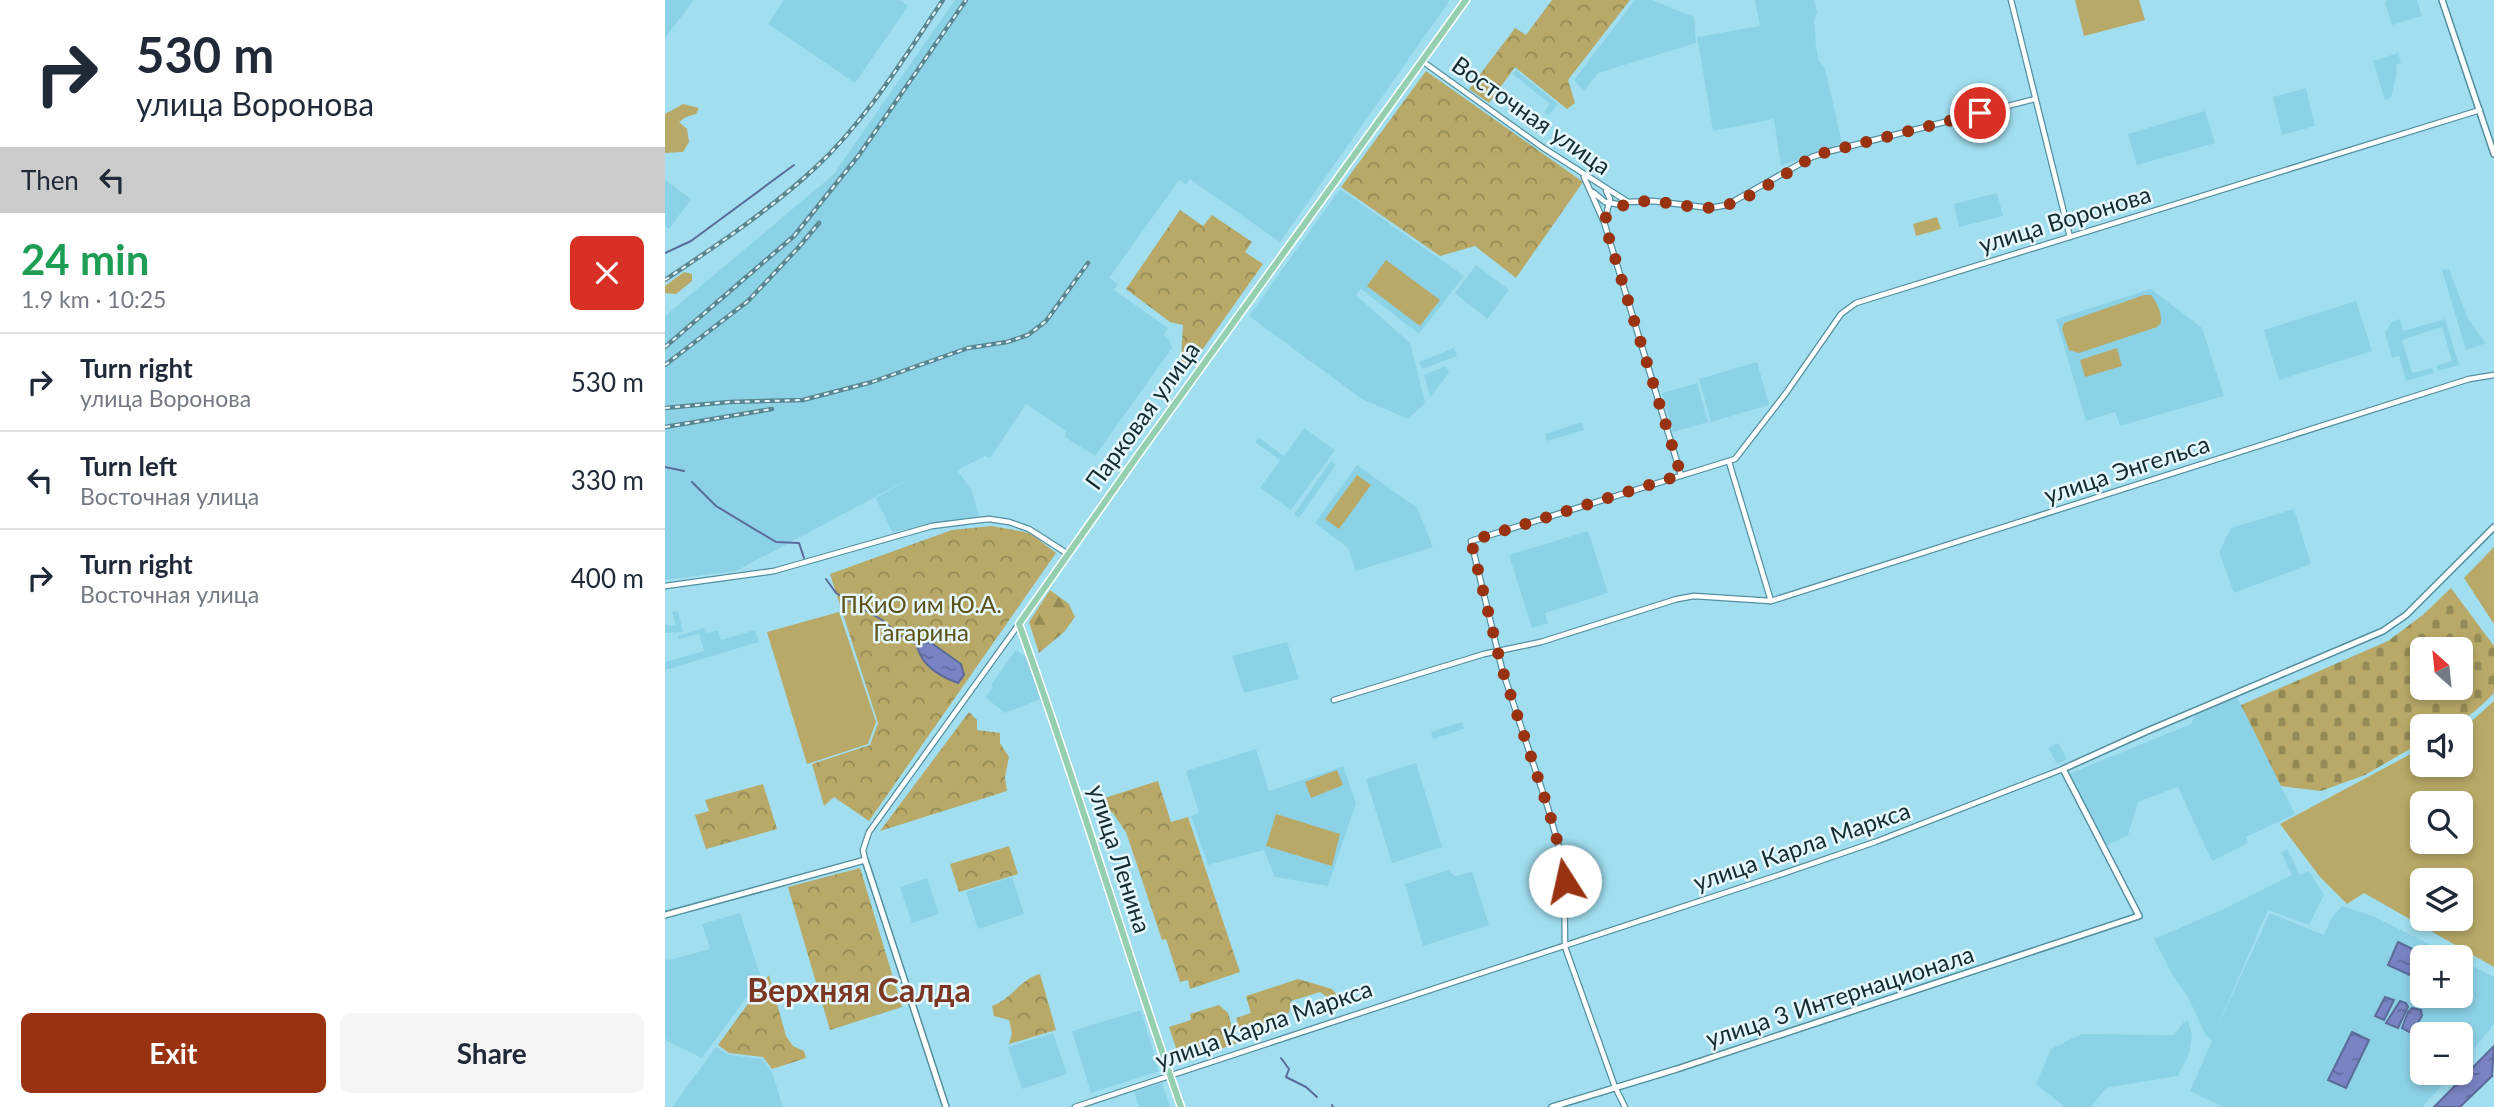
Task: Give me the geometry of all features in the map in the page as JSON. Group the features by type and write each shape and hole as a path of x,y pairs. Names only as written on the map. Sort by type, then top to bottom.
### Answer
{"main road":[{"name":"Парковая улица","path":"1019,624 1466,0"},
{"path":"2442,0 2494,154"},
{"name":"улица Карла Маркса","path":"2063,769 2383,631 2406,615 2494,527"},
{"name":"улица Ленина","path":"1019,624 1050,706 1113,907 1181,1107"},
{"name":"улица 3 Интернационала","path":"1552,1107 2139,916 2063,769"},
{"path":"665,915 865,860 946,1107"}],"street":[{"path":"2011,0 2070,237"},
{"name":"Восточная улица","path":"1422,61 1612,194 1628,202 1653,201 1710,208 1727,205 1744,197 1812,157 2035,99"},
{"name":"улица Воронова","path":"1729,462 1740,454 1849,306 2480,110"},
{"path":"1579,172 1601,200 1622,205"},
{"path":"1589,186 1599,213 1605,219 1681,475"},
{"path":"1601,200 1612,194"},
{"path":"1605,219 1612,194"},
{"path":"1599,213 1601,200"},
{"path":"1605,219 1628,202"},
{"name":"улица Энгельса","path":"1334,700 1498,651 1541,642 1677,599 1694,596 1771,601 2469,379 2494,375"},
{"path":"1625,1107 1615,1087 1565,947 1564,865 1498,651 1471,541 1729,462 1771,601"},
{"path":"665,586 774,571 932,526 989,519 1029,528 1067,554"},
{"name":"Парковая улица","path":"865,860 863,850 869,832 1019,624"},
{"name":"улица Карла Маркса","path":"1075,1107 1425,990 1565,947 1875,842 2063,769"}],"shaded area":[{"path":"665,0 694,0 665,38"},
{"path":"784,0 899,0 908,6 855,83 768,24"},
{"path":"955,0 1450,0 1280,242 1190,179 1186,185 1179,180 1109,278 1118,284 1114,290 1168,328 1164,335 1169,339 1172,348 1095,456 1065,437 1066,431 1026,404 990,458 985,456 957,470 972,491 979,516 892,532 876,498 911,478 736,571 665,580 665,316 833,175"},
{"path":"1635,0 1652,0 1694,17 1696,43 1598,73 1584,91 1574,80"},
{"path":"1755,0 1814,0 1817,12 1814,21 1816,46 1819,61 1825,68 1842,143 1781,166 1774,119 1713,131 1697,37 1760,26"},
{"path":"2387,0 2417,0 2422,16 2392,25 2385,3"},
{"path":"2398,53 2401,63 2396,65 2391,98 2385,100 2373,61"},
{"path":"1516,70 1558,104 1549,115 1544,112 1550,104 1513,74"},
{"path":"2306,88 2315,126 2282,135 2273,97"},
{"path":"2205,111 2215,143 2137,165 2128,134"},
{"path":"665,180 691,199 669,229 665,226"},
{"path":"1340,189 1464,276 1419,334 1361,289 1356,295 1410,343 1425,403 1408,419 1362,399 1249,316"},
{"path":"1997,193 2003,216 1959,227 1954,204"},
{"path":"1476,265 1509,290 1487,319 1455,293"},
{"path":"2449,269 2468,319 2486,343 2466,350 2442,270"},
{"path":"2151,289 2202,328 2224,396 2120,426 2115,412 2086,421 2056,319"},
{"path":"2356,301 2372,351 2279,380 2264,330"},
{"path":"2400,319 2403,331 2445,319 2459,365 2438,371 2436,366 2452,361 2442,327 2402,340 2412,373 2432,368 2434,373 2406,381 2399,356 2392,358 2385,333 2392,322"},
{"path":"1454,348 1457,356 1422,369 1419,362"},
{"path":"1757,362 1769,405 1711,422 1699,379"},
{"path":"1446,366 1449,373 1430,397 1424,375"},
{"path":"1697,383 1708,422 1673,432 1662,393"},
{"path":"1582,422 1584,430 1547,441 1545,434"},
{"path":"1304,428 1335,450 1291,510 1260,488 1280,460 1255,442 1259,438 1284,456"},
{"path":"1331,461 1336,465 1299,518 1294,514"},
{"path":"1357,465 1417,508 1433,547 1356,571 1348,548 1315,523"},
{"path":"2294,509 2311,564 2234,593 2219,552 2231,528"},
{"path":"1588,531 1608,593 1545,613 1548,623 1532,628 1509,555"},
{"path":"678,611 683,632 665,633 665,625 676,626 672,612"},
{"path":"704,628 706,633 718,630 721,640 755,630 759,642 665,670 665,662 704,651 699,634 679,639 678,636"},
{"path":"1287,642 1299,679 1244,693 1232,656"},
{"path":"1016,650 1031,661 1044,698 1005,713 985,697"},
{"path":"2237,697 2295,814 2246,837 2248,843 2212,861 2178,787 2138,802 2128,835 2106,846 2069,774 2191,724 2196,714"},
{"path":"1462,722 1464,729 1433,739 1431,732"},
{"path":"2058,743 2067,759 2057,764 2048,748"},
{"path":"1256,749 1269,791 1343,766 1356,803 1328,886 1275,877 1264,850 1208,865 1191,816 1199,813 1186,771"},
{"path":"1416,763 1442,847 1392,863 1366,779"},
{"path":"2287,849 2300,875 2309,871 2324,895 2309,925 2268,910 2214,1034 2270,913 2324,935 2331,919 2342,906 2373,916 2431,945 2410,945 2410,1008 2473,1008 2473,966 2494,977 2494,1024 2473,1050 2473,1022 2410,1022 2410,1085 2442,1085 2422,1107 2223,1107 2190,1091 2212,1041 2205,1034 2188,997 2172,974 2154,939 2226,908 2292,875 2281,852"},
{"path":"1448,870 1455,876 1472,872 1489,925 1423,946 1405,884"},
{"path":"1012,877 1024,914 978,929 966,892"},
{"path":"927,878 939,914 912,923 900,887"},
{"path":"740,913 761,978 702,1058 667,1041 665,1036 665,959 710,949 702,924"},
{"path":"1141,1010 1159,1071 1091,1093 1072,1031"},
{"path":"2188,1021 2192,1035 2189,1054 2178,1076 2106,1088 2091,1107 2065,1107 2036,1084 2051,1049 2081,1034 2174,1035 2184,1022"},
{"path":"1053,1033 1067,1074 1022,1089 1008,1047"},
{"path":"716,1047 729,1055 763,1059 772,1072 783,1107 672,1107"},
{"path":"1162,1083 1170,1107 1139,1107 1134,1092"}],"green space":[{"path":"1552,0 1630,0 1568,80 1575,103 1567,109 1515,67 1489,103 1469,89 1515,28 1526,35"},
{"path":"2075,0 2139,0 2145,20 2084,36"},
{"path":"1426,71 1583,182 1516,278 1475,246 1440,256 1341,187"},
{"path":"683,104 699,108 696,114 679,122 687,129 689,142 683,152 665,153 665,114"},
{"path":"1180,210 1203,226 1212,215 1252,242 1245,252 1263,264 1183,377 1180,375 1183,325 1170,322 1126,289"},
{"path":"1937,217 1941,229 1916,236 1913,224"},
{"path":"1386,260 1440,300 1420,326 1367,286"},
{"path":"684,272 692,274 692,281 676,294 665,293 665,286"},
{"path":"2144,295 2151,295 2159,308 2161,323 2157,327 2079,353 2069,350 2062,329 2064,323"},
{"path":"2117,348 2122,366 2085,377 2080,360"},
{"path":"1357,475 1371,485 1339,529 1325,519"},
{"name":"ПКиО им Ю.А. Гагарина","path":"992,526 1030,533 1056,553 869,821 834,797 824,806 812,764 870,745 878,723 830,574 952,530"},
{"path":"2494,547 2494,624 2464,578"},
{"path":"2451,588 2494,646 2494,693 2471,714 2410,714 2410,749 2365,775 2321,791 2281,786 2241,705 2388,641 2424,614"},
{"path":"1050,590 1069,604 1075,617 1064,632 1039,653 1029,622"},
{"path":"839,612 876,722 868,744 807,764 767,632"},
{"path":"2494,701 2494,967 2473,955 2473,945 2455,945 2431,931 2473,931 2473,868 2410,868 2410,919 2364,893 2347,904 2320,877 2280,824 2410,754 2410,777 2473,777 2473,720"},
{"path":"969,712 977,720 977,730 1000,733 1000,743 1009,757 1005,777 1007,791 880,831"},
{"path":"1337,770 1343,785 1311,798 1305,782"},
{"path":"1158,781 1171,822 1188,817 1240,972 1190,989 1188,980 1180,982 1166,939 1162,940 1126,832 1112,812 1103,815 1098,800"},
{"path":"763,784 777,829 706,849 695,815 709,811 705,800"},
{"path":"1276,814 1340,834 1332,866 1266,846"},
{"path":"1009,846 1018,874 959,892 950,864"},
{"path":"860,868 902,1007 830,1030 788,887"},
{"path":"1040,974 1056,1030 1009,1044 1012,1033 1009,1020 994,1016 992,1006 1033,976"},
{"path":"769,975 786,1036 793,1046 804,1051 806,1058 772,1069 763,1057 729,1053 718,1045"},
{"path":"1298,979 1332,989 1338,996 1333,1001 1320,992 1291,1001 1289,1013 1272,1018 1275,1030 1243,1041 1236,1018 1251,1013 1246,996"},
{"path":"1219,1005 1228,1013 1237,1043 1181,1063 1169,1027 1191,1020 1190,1014"}],"water":[{"path":"913,641 923,644 930,642 961,664 964,675 958,683 932,669"},
{"path":"2398,942 2410,948 2410,975 2388,965"},
{"path":"2385,997 2394,1000 2384,1020 2375,1016"},
{"path":"2400,1001 2408,1007 2398,1028 2386,1023"},
{"path":"2412,1008 2421,1010 2422,1016 2418,1022 2410,1022 2410,1032 2402,1028"},
{"path":"2352,1032 2369,1040 2346,1088 2328,1080"},
{"path":"2494,1046 2492,1076 2460,1107 2434,1107 2456,1085 2473,1085 2473,1067"}],"waterway":[{"path":"665,253 691,241 794,165"},
{"path":"665,467 684,471"},
{"path":"692,482 716,506 776,542 799,543 804,558"},
{"path":"826,579 836,593 882,620 901,636 915,642"},
{"path":"1281,1058 1289,1069 1286,1077 1306,1087 1317,1097"}],"railway":[{"path":"665,280 762,212 834,149 884,87 943,0"},
{"path":"665,347 794,236 859,155 966,0"},
{"path":"665,365 748,301 819,223"},
{"path":"665,408 729,402 803,400 872,382 968,348 1007,342 1028,335 1046,321 1088,263"},
{"path":"665,427 772,409"}],"district":[{"name":"Верхняя Салда","path":"859,991"}],"route":[{"path":"1565,881 1564,865 1548,808 1502,669 1471,541 1681,475 1605,225 1606,216 1628,202 1653,201 1710,208 1727,205 1812,157 1980,113"}]}
